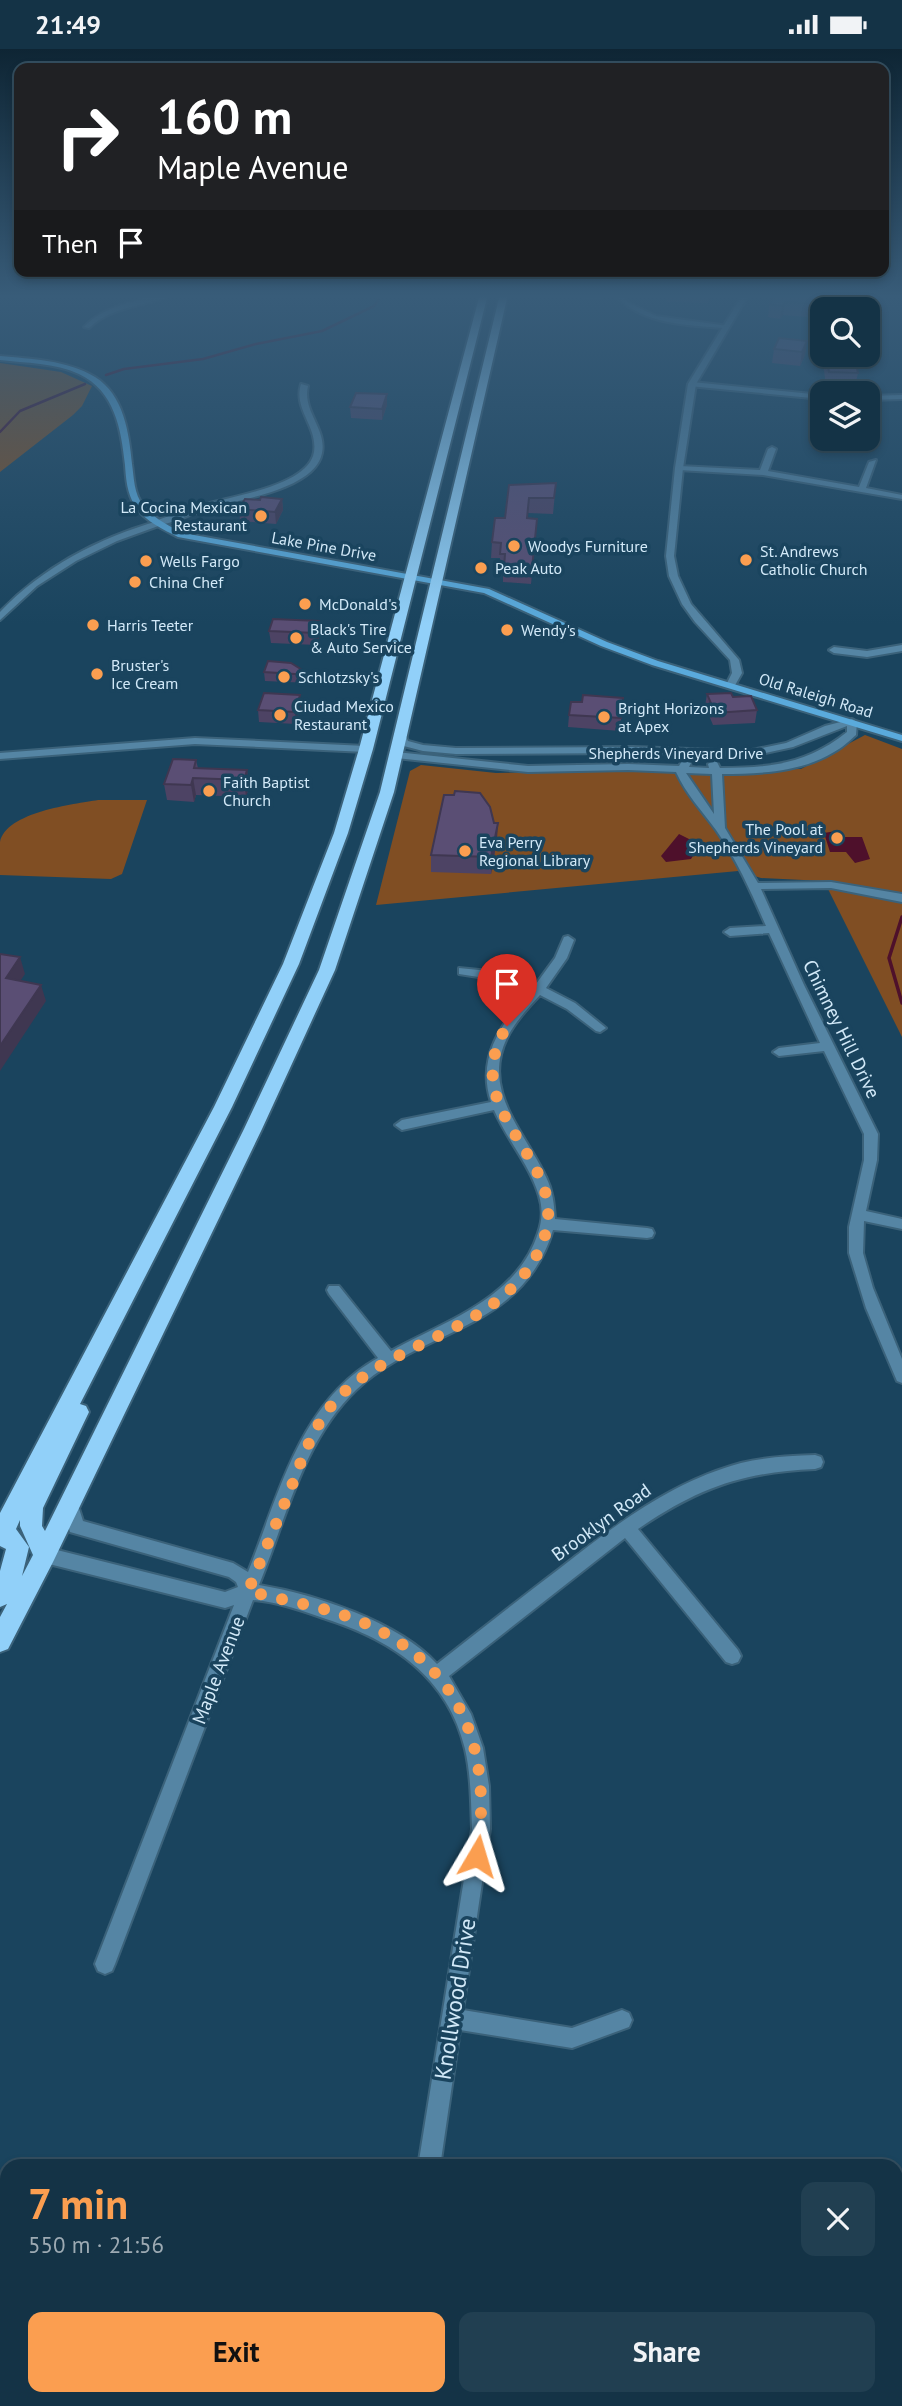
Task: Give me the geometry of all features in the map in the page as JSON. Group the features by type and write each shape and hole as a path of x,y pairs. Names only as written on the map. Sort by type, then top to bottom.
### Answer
{"highway":[{"path":"0,1596 10,1577 18,1546 12,1538 1,1533 223,1107 291,964 341,833 366,749 456,404"},
{"path":"0,1641 46,1555 253,1129 327,970 387,792 479,404"},
{"path":"383,685 388,693 380,740 382,748 396,755"},
{"path":"366,749 377,754 381,761 368,847"},
{"path":"46,1555 31,1526 32,1508 110,1344 128,1289"}],"main road":[{"name":"Lake Pine Drive","path":"116,404 120,410 134,496 146,514 158,523 196,540 438,580 492,592 604,644 654,663 731,685"},
{"name":"Old Raleigh Road","path":"731,685 902,738"}],"street":[{"path":"0,617 34,583 66,562 109,541 284,483 310,467 318,455 319,439 303,404"},
{"name":"Old Raleigh Road","path":"689,404 670,556 672,570 686,604 705,629 731,655 737,675 731,685"},
{"path":"763,473 772,449"},
{"path":"862,489 873,461"},
{"path":"679,468 763,473 902,497"},
{"path":"834,650 867,654 902,648"},
{"name":"Shepherds Vineyard Drive","path":"396,755 529,769 763,770 818,758 847,739 852,733 852,722 761,752 706,754 439,750 404,743 401,736"},
{"path":"0,756 195,741 366,749"},
{"path":"683,768 693,753"},
{"name":"Chimney Hill Drive","path":"706,754 716,770 720,828"},
{"name":"Chimney Hill Drive","path":"683,768 681,773 699,803 720,828 756,887 773,929 871,1134 873,1149 858,1214 855,1241 860,1269 902,1377"},
{"path":"756,887 831,885 902,898"},
{"path":"730,932 773,929"},
{"path":"568,940 554,971 507,1026 494,1054 491,1079 498,1105 540,1177 545,1191 549,1224 648,1233"},
{"path":"463,971 500,975 581,1010 600,1028"},
{"path":"779,1052 828,1046"},
{"path":"401,1125 498,1105"},
{"path":"858,1214 902,1224"},
{"name":"Maple Avenue","path":"105,1964 248,1591 315,1431 338,1397 388,1359 462,1322 507,1293 533,1262 549,1224"},
{"path":"334,1290 388,1359"},
{"name":"Brooklyn Road","path":"438,1674 626,1526 663,1502 726,1474 785,1461 815,1462"},
{"name":"Knollwood Drive","path":"70,1504 76,1527 233,1571 242,1577 248,1591"},
{"path":"626,1526 732,1656"},
{"name":"Knollwood Drive","path":"46,1555 225,1600 248,1591 360,1621 406,1645 438,1674 459,1707 472,1737 480,1769 483,1796 481,1829 430,2159"},
{"path":"452,2018 572,2038 622,2020"}],"shaded area":[{"path":"0,404 83,404 73,415 0,472"},
{"path":"865,735 902,749 902,1037 824,881 761,878 738,871 376,905 410,771 421,765 496,773 801,769"},
{"path":"98,800 147,800 122,874 111,879 0,875 0,842 14,823 42,811"},
{"path":"836,831 843,837 862,837 870,859 855,863 846,852 830,852 824,833"},
{"path":"679,834 691,840 696,851 691,859 666,862 661,856"}],"building":[{"path":"351,404 384,404 382,409 350,407"},
{"name":"Woodys Furniture","path":"556,483 554,498 529,498 527,518 537,519 532,568 504,567 505,554 500,554 501,543 492,542 495,518 505,518 509,485"},
{"path":"261,497 282,499 275,512 239,509 245,499 260,500"},
{"path":"273,619 319,621 316,633 269,631"},
{"path":"268,661 291,663 310,675 264,672"},
{"path":"264,693 300,695 295,712 258,710"},
{"path":"731,693 733,697 751,696 757,710 715,713 707,694"},
{"path":"583,695 623,698 621,718 569,715 571,702 582,702"},
{"path":"173,759 196,760 194,768 247,770 244,780 193,778 191,785 164,784"},
{"name":"Eva Perry Regional Library","path":"455,791 480,793 490,807 494,823 498,823 491,857 431,855 444,795 454,795"},
{"path":"0,954 20,957 6,978 41,985 0,1046"}],"waterway":[{"path":"0,432 20,411 37,404"},
{"path":"902,917 889,958 902,1003"}],"place":[{"name":"La Cocina Mexican Restaurant","path":"261,516"},
{"name":"Woodys Furniture","path":"514,546"},
{"name":"St. Andrews Catholic Church","path":"746,560"},
{"name":"Wells Fargo","path":"146,561"},
{"name":"Peak Auto","path":"481,568"},
{"name":"China Chef","path":"135,582"},
{"name":"McDonald's","path":"305,604"},
{"name":"Harris Teeter","path":"93,625"},
{"name":"Wendy's","path":"507,630"},
{"name":"Black's Tire & Auto Service","path":"296,638"},
{"name":"Bruster's Ice Cream","path":"97,674"},
{"name":"Schlotzsky's","path":"284,677"},
{"name":"Ciudad Mexico Restaurant","path":"280,715"},
{"name":"Bright Horizons at Apex","path":"604,717"},
{"name":"Faith Baptist Church","path":"209,791"},
{"name":"The Pool at Shepherds Vineyard","path":"837,838"},
{"name":"Eva Perry Regional Library","path":"465,851"}],"route":[{"path":"477,1856 483,1796 480,1769 472,1737 459,1707 438,1674 406,1645 360,1621 248,1591 315,1431 338,1397 388,1359 491,1306 523,1277 541,1246 549,1224 545,1191 533,1160 498,1105 491,1079 494,1054 499,1038 507,1026"}]}
